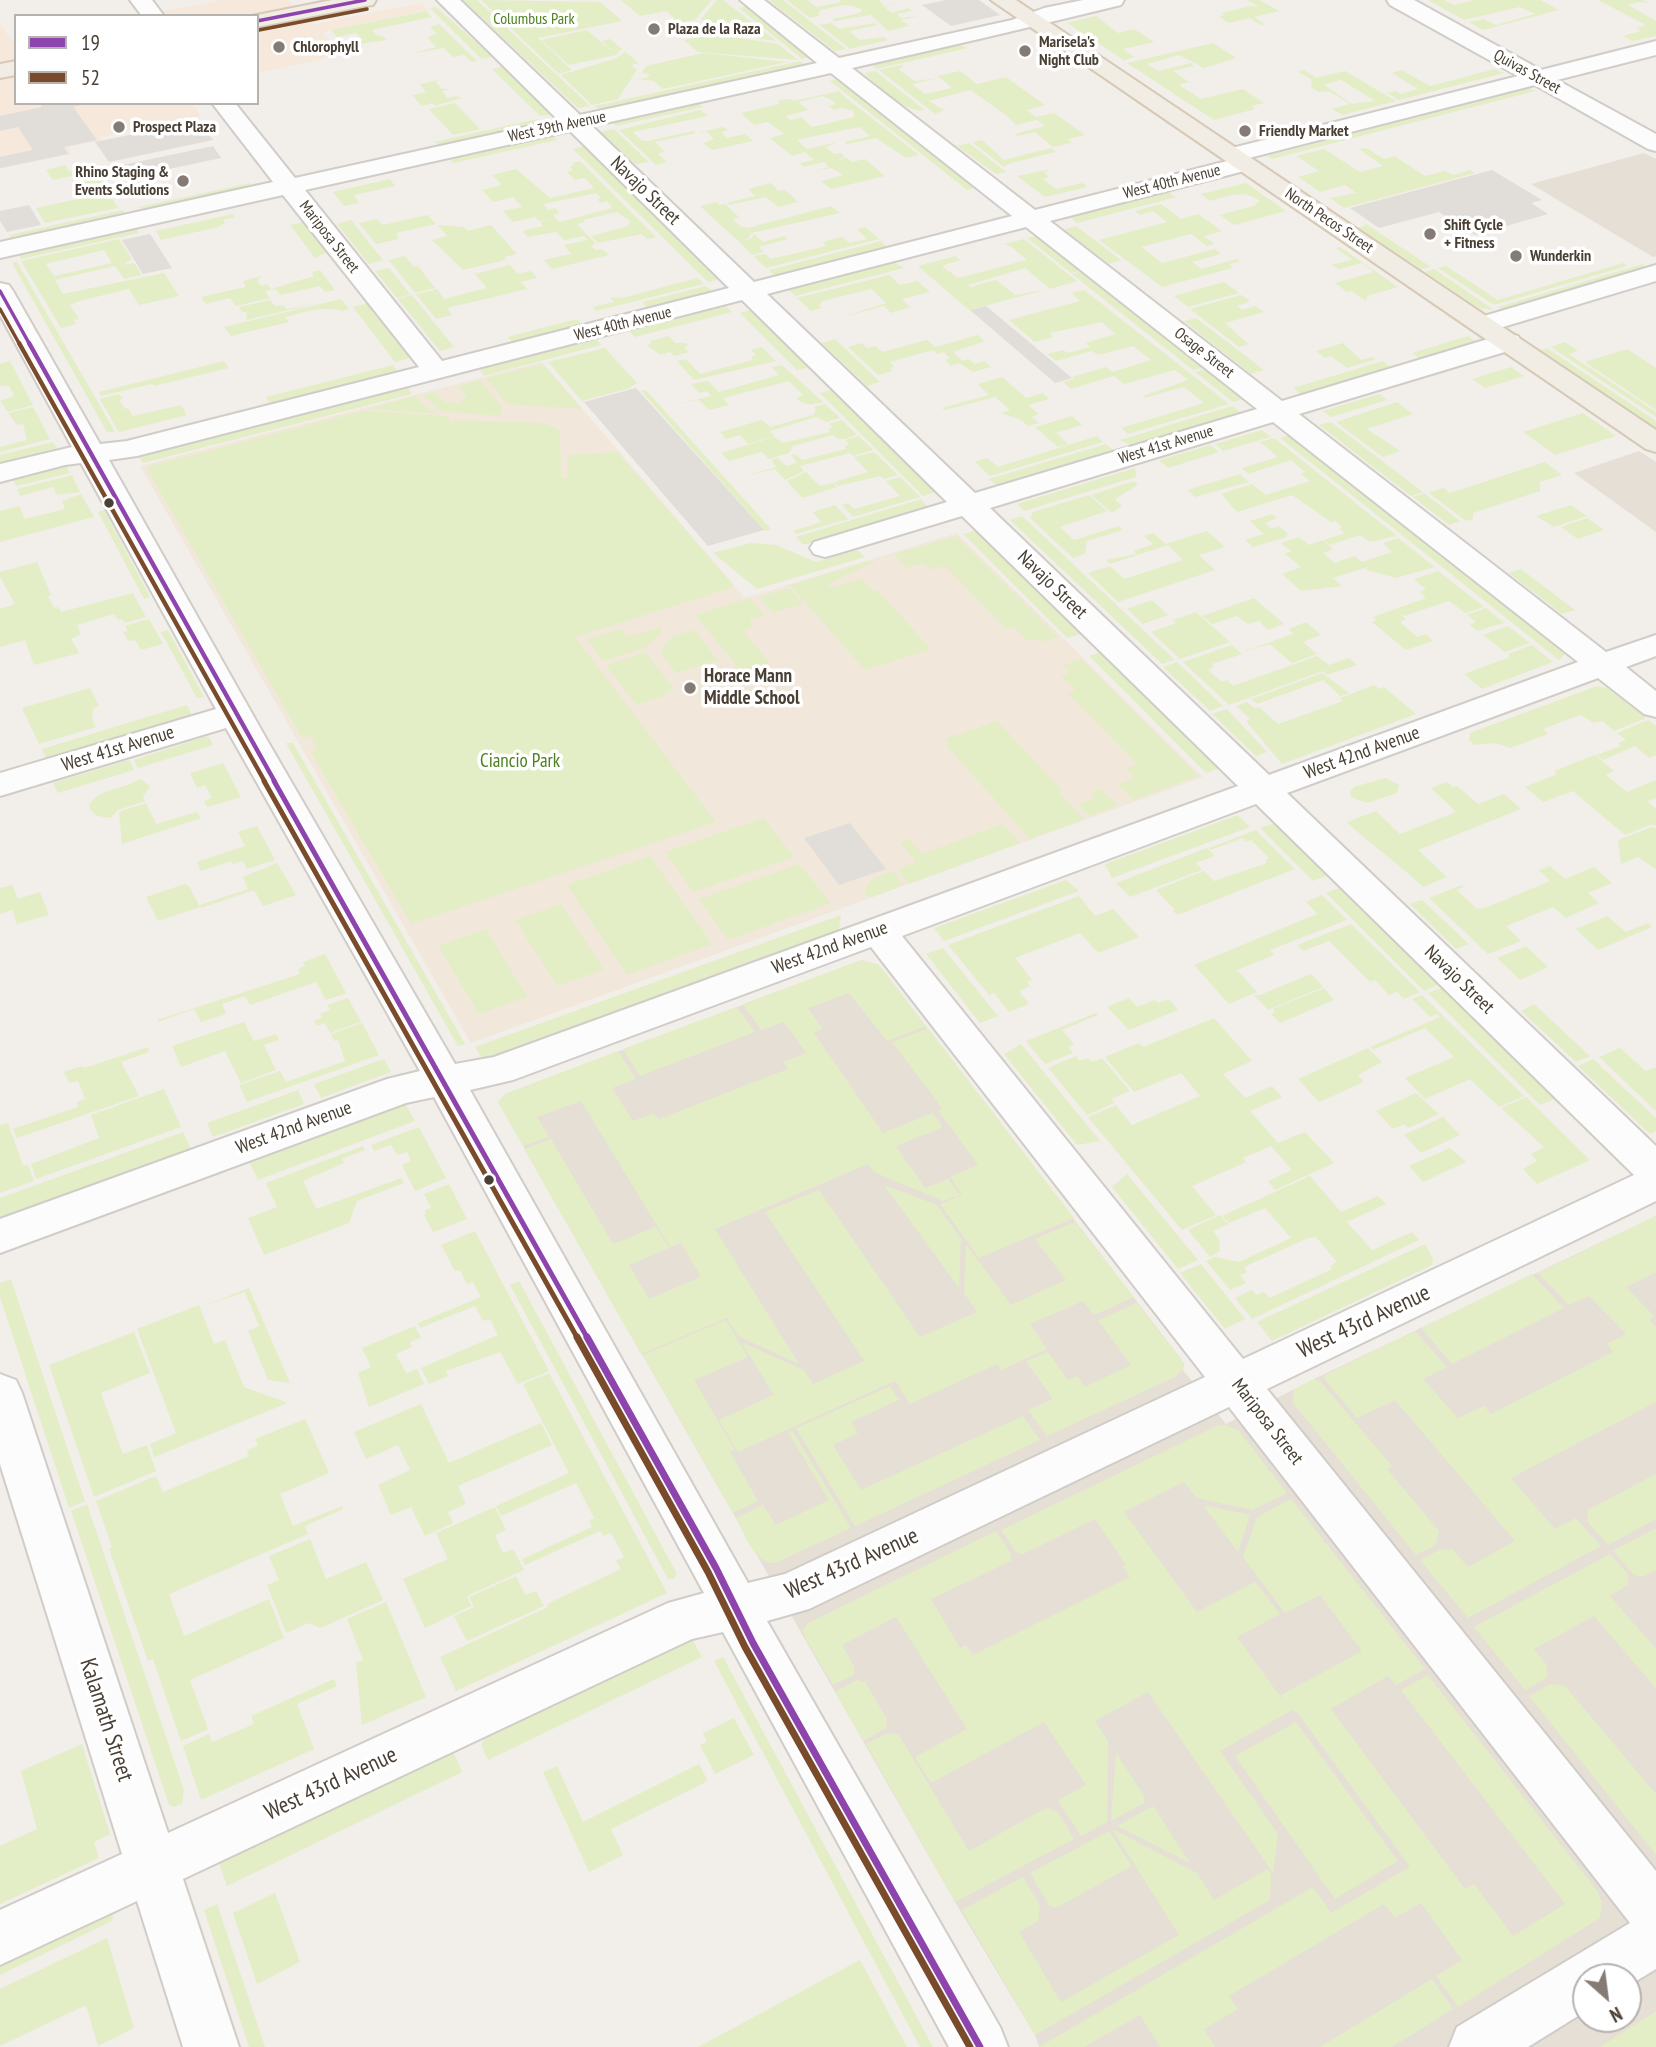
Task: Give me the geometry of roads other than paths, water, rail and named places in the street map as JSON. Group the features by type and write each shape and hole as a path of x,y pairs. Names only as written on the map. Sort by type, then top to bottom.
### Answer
{"main road":[{"path":"259,21 365,0"},
{"name":"North Pecos Street","path":"1002,0 1656,443"}],"street":[{"name":"Navajo Street","path":"448,0 1656,1171"},
{"name":"Osage Street","path":"751,0 1656,707"},
{"name":"West 39th Avenue","path":"0,250 836,65 1113,0"},
{"name":"Quivas Street","path":"1398,0 1656,144"},
{"name":"West 40th Avenue","path":"0,473 64,456 127,450 748,292 1033,218 1537,78 1656,48"},
{"name":"Mariposa Street","path":"225,105 436,371"},
{"path":"1483,325 1656,274"},
{"path":"0,291 445,1082 753,1643 980,2047"},
{"name":"West 41st Avenue","path":"825,548 1507,342"},
{"name":"West 42nd Avenue","path":"0,1236 401,1089 499,1070 1656,645"},
{"name":"West 41st Avenue","path":"0,785 235,713"},
{"name":"Mariposa Street","path":"878,931 1656,1913"},
{"name":"West 43rd Avenue","path":"0,1938 685,1619 792,1594 1656,1183"},
{"name":"Kalamath Street","path":"0,1393 211,2047"},
{"path":"1614,1963 1656,1937"},
{"path":"1477,2047 1572,1989"}],"place":[{"name":"Plaza de la Raza","path":"654,29"},
{"name":"Chlorophyll","path":"279,47"},
{"name":"Marisela's Night Club","path":"1025,51"},
{"name":"Prospect Plaza","path":"119,127"},
{"name":"Friendly Market","path":"1245,131"},
{"name":"Rhino Staging & Events Solutions","path":"183,181"},
{"name":"Shift Cycle + Fitness","path":"1430,234"},
{"name":"Wunderkin","path":"1516,256"},
{"name":"Horace Mann Middle School","path":"690,688"}],"park label":[{"name":"Columbus Park","path":"534,19"},
{"name":"Ciancio Park","path":"520,762"}]}
